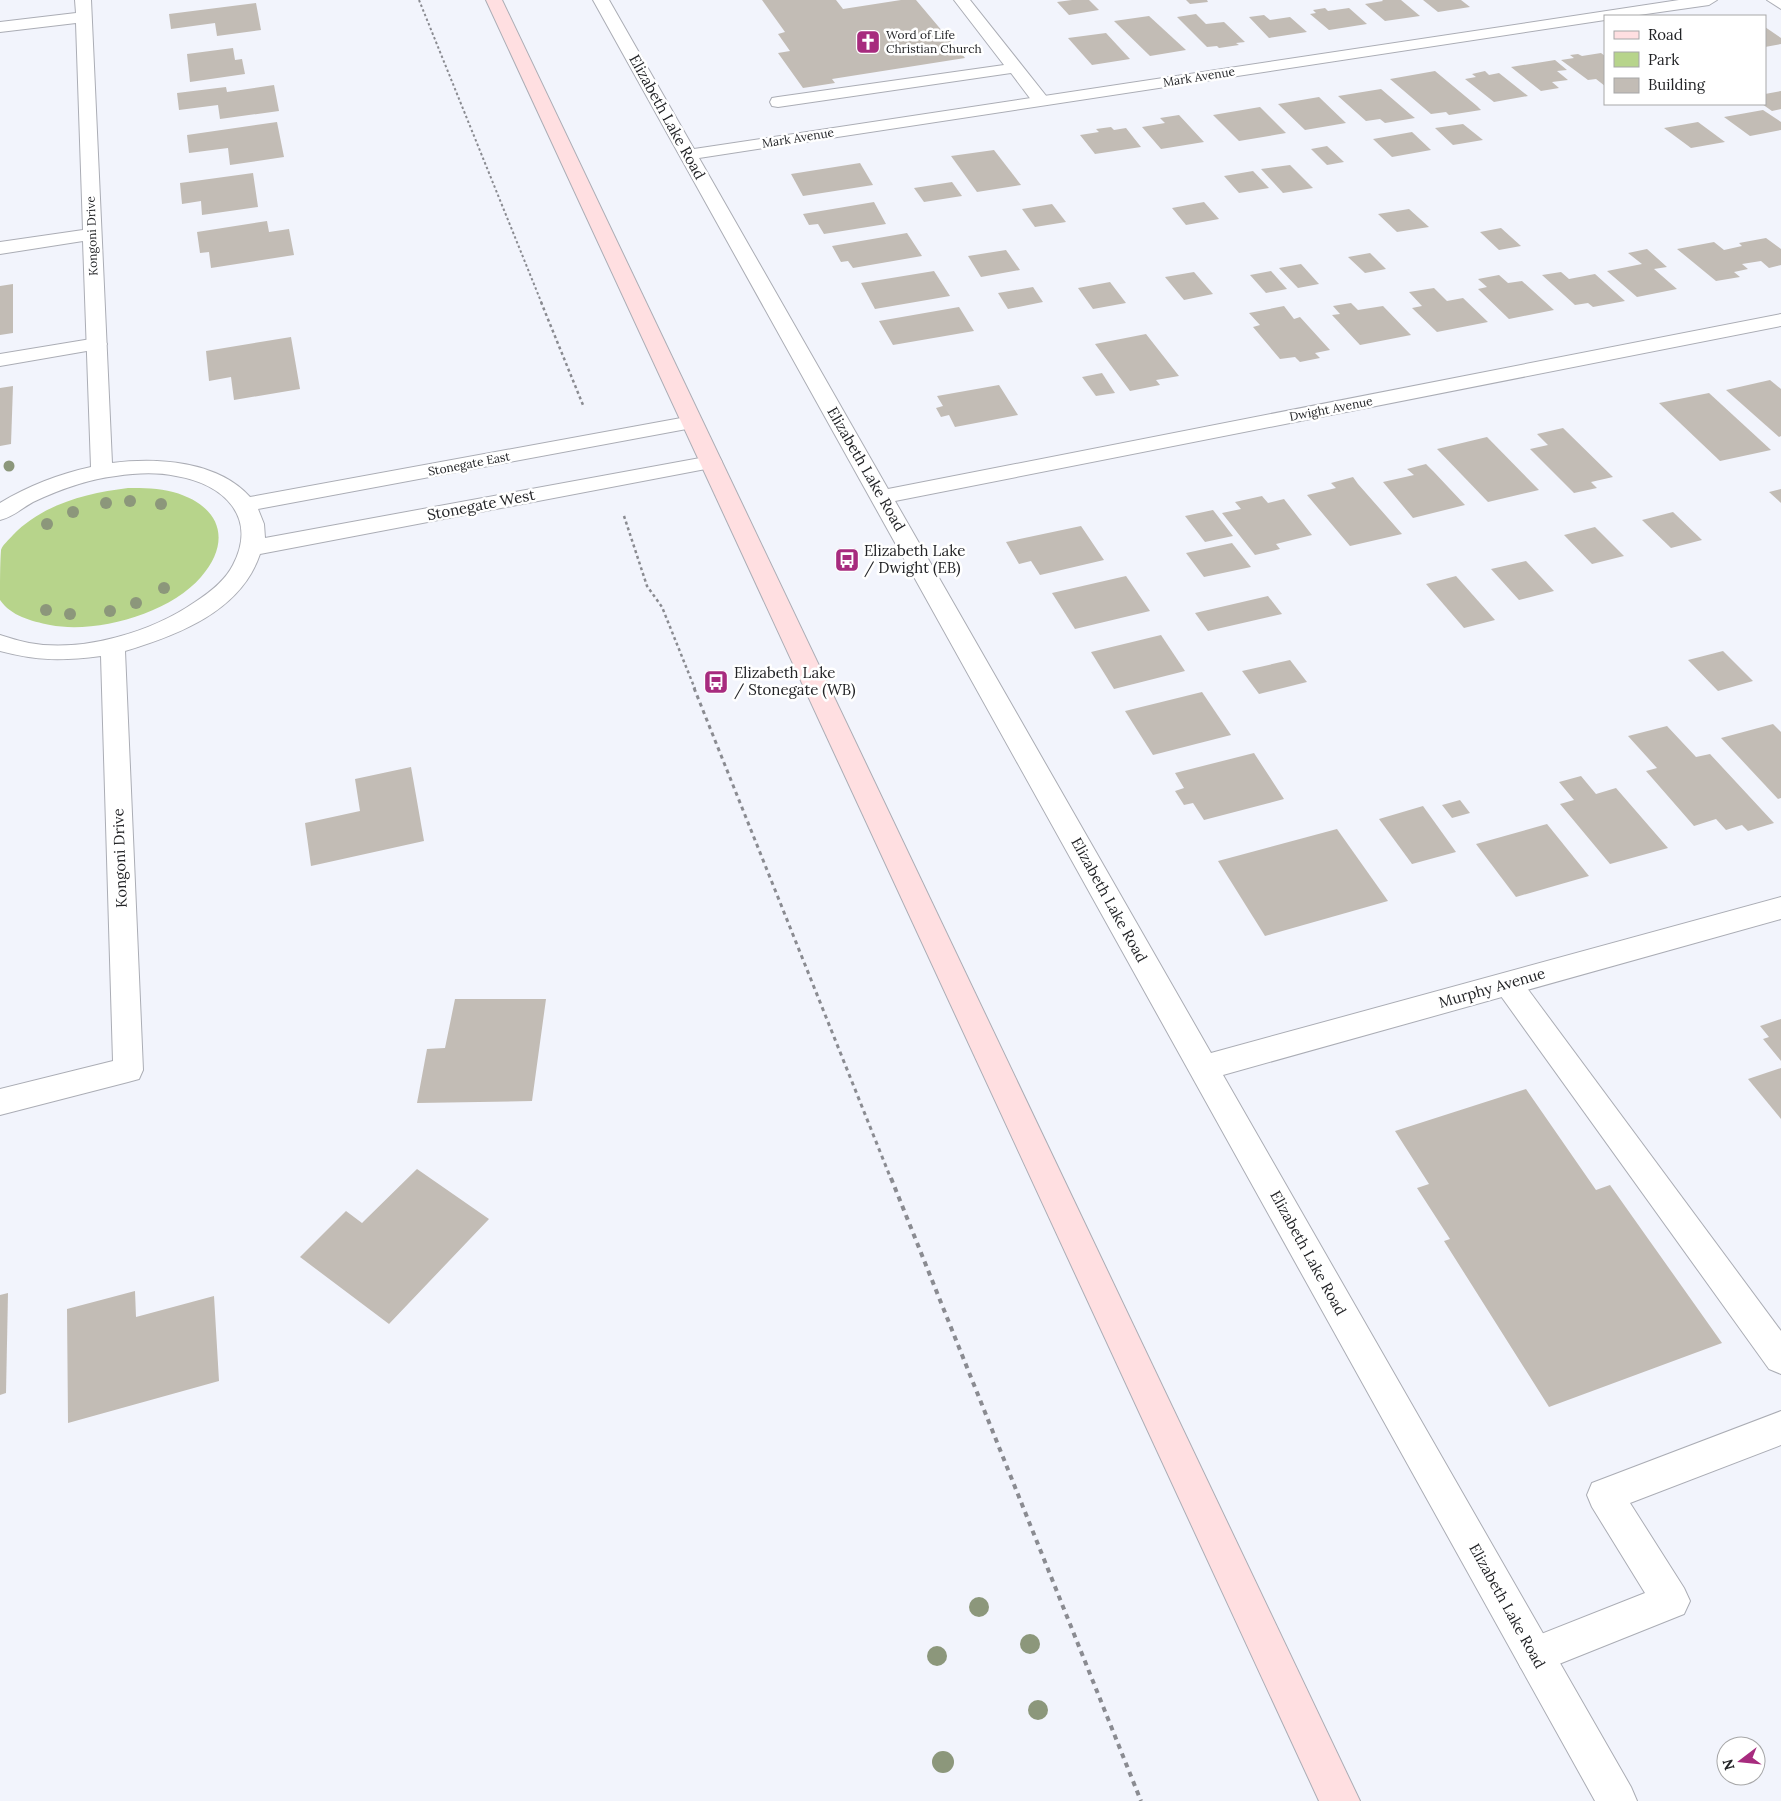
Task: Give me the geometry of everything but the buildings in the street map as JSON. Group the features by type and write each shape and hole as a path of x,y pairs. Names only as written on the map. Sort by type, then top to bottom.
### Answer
{"main road":[{"path":"494,0 1340,1801"}],"street":[{"name":"Elizabeth Lake Road","path":"601,0 1617,1801"},
{"path":"962,0 1041,101"},
{"name":"Mark Avenue","path":"1610,15 1709,0"},
{"path":"1775,0 1781,4"},
{"path":"0,28 84,8"},
{"name":"Kongoni Drive","path":"84,8 102,471"},
{"name":"Mark Avenue","path":"688,155 1604,16"},
{"path":"778,102 1016,68"},
{"path":"0,248 92,234"},
{"name":"Dwight Avenue","path":"882,497 1781,320"},
{"path":"0,360 97,344"},
{"name":"Stonegate East","path":"245,505 692,422"},
{"name":"Stonegate West","path":"251,548 711,462"},
{"path":"0,493 44,488 102,471 143,468 181,470 213,480 231,491 245,505 253,525 251,548 240,572 231,584 205,607 172,626 113,646 66,652 24,649 0,642"},
{"path":"0,513 44,488"},
{"name":"Kongoni Drive","path":"0,1102 128,1070 113,646"},
{"path":"0,658 24,649"},
{"name":"Murphy Avenue","path":"1203,1068 1781,908"},
{"path":"1508,984 1781,1358"},
{"path":"1534,1655 1671,1601 1605,1495 1781,1428"}],"path":[{"path":"419,0 567,362 596,440"},
{"path":"611,481 647,586 662,607 1141,1801"}],"green space":[{"path":"128,488 157,489 173,492 189,498 202,506 211,515 217,526 219,537 217,550 201,577 187,590 151,611 110,624 68,627 50,625 22,617 5,606 0,600 1,550 13,535 38,515 66,502 97,493"}],"place":[{"name":"Word of Life Christian Church","path":"868,42"},
{"name":"Elizabeth Lake / Dwight (EB)","path":"847,560"},
{"name":"Elizabeth Lake / Stonegate (WB)","path":"716,682"}]}
